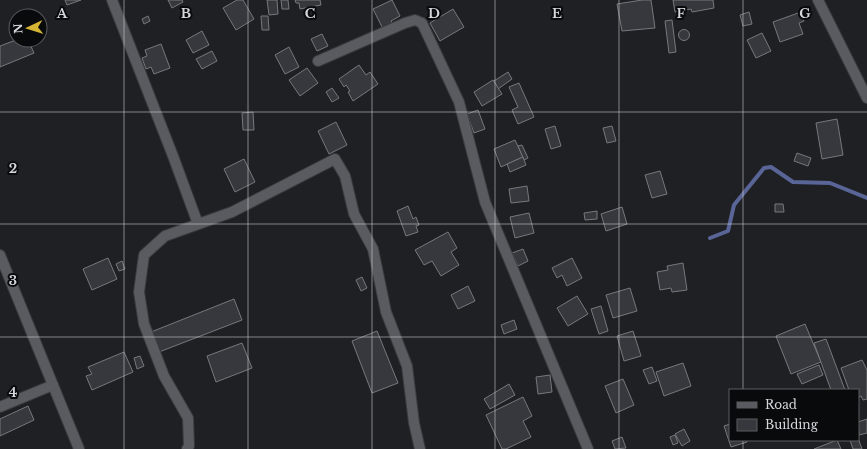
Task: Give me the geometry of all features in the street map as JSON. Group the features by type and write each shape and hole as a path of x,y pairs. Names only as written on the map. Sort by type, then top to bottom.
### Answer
{"street":[{"path":"112,0 174,156 198,224"},
{"path":"818,0 867,98"},
{"path":"318,61 405,23 415,20 422,23 459,102 485,202 588,449"},
{"path":"187,449 189,446 188,418 164,376 144,324 139,292 144,256 165,236 232,212 335,159 345,176 354,214 374,249 386,312 407,366 414,423 420,449"},
{"path":"0,255 80,449"},
{"path":"0,407 53,385"}],"building":[{"path":"65,0 81,0 67,5"},
{"path":"168,0 182,0 183,2 172,8"},
{"path":"237,0 243,0 254,19 236,30 223,8"},
{"path":"267,0 277,0 278,14 269,15"},
{"path":"281,0 288,0 289,9 282,9"},
{"path":"295,0 320,0 321,5 300,9 299,3 296,3"},
{"path":"392,0 400,16 391,21 393,24 383,29 373,9"},
{"path":"651,0 655,28 622,31 617,4"},
{"path":"673,0 713,0 714,8 692,12 691,9 675,12"},
{"path":"453,9 464,27 440,41 430,23"},
{"path":"749,12 752,24 743,26 740,15"},
{"path":"801,12 804,21 799,23 803,34 780,42 773,22"},
{"path":"148,16 150,21 144,24 142,19"},
{"path":"261,16 268,16 269,30 262,30"},
{"path":"672,20 676,52 669,53 665,21"},
{"path":"682,30 686,30 688,31 688,39 682,40 679,37 679,33"},
{"path":"202,31 209,45 193,53 186,40"},
{"path":"762,33 771,51 756,58 747,40"},
{"path":"322,34 328,46 317,51 311,39"},
{"path":"8,43 8,48 32,48 34,53 0,67 0,46"},
{"path":"161,44 170,68 154,74 151,67 146,69 142,58 147,56 145,50"},
{"path":"289,47 299,67 285,74 275,55"},
{"path":"212,51 217,61 202,69 196,59"},
{"path":"359,65 366,75 370,72 378,84 353,101 348,92 350,91 346,85 344,87 339,79"},
{"path":"307,68 318,83 300,96 289,80"},
{"path":"508,72 512,79 498,89 494,81"},
{"path":"493,80 502,94 482,106 474,92"},
{"path":"519,83 534,117 518,124 512,110 518,107 509,87"},
{"path":"332,88 339,98 332,102 326,92"},
{"path":"478,110 485,129 474,133 467,114"},
{"path":"253,112 254,130 243,130 242,113"},
{"path":"837,119 843,155 822,159 816,123"},
{"path":"336,122 347,145 329,154 318,131"},
{"path":"555,126 561,146 551,149 545,129"},
{"path":"612,126 616,141 607,143 603,128"},
{"path":"515,140 523,157 501,167 494,149"},
{"path":"522,145 528,158 524,160 518,146"},
{"path":"797,153 811,158 808,166 794,161"},
{"path":"523,157 526,165 510,172 507,164"},
{"path":"244,159 255,182 235,192 224,169"},
{"path":"660,171 667,194 652,198 645,175"},
{"path":"527,186 529,201 511,203 509,189"},
{"path":"775,204 783,204 784,212 775,212"},
{"path":"408,206 413,219 416,217 419,225 416,226 418,232 406,236 397,211"},
{"path":"622,207 627,224 606,231 601,214"},
{"path":"597,211 597,219 585,220 584,213"},
{"path":"529,213 534,233 515,238 510,217"},
{"path":"448,232 457,248 451,252 459,265 441,276 432,261 424,265 415,250"},
{"path":"523,249 528,261 518,266 512,253"},
{"path":"108,258 117,279 92,290 83,269"},
{"path":"572,258 582,278 567,286 562,275 557,278 552,268"},
{"path":"122,261 125,269 119,271 116,264"},
{"path":"683,263 687,290 672,292 671,288 660,290 657,272 668,270 667,266"},
{"path":"362,277 367,288 361,291 356,280"},
{"path":"468,286 475,301 458,309 451,295"},
{"path":"630,288 637,311 613,318 606,295"},
{"path":"577,296 588,314 568,326 557,308"},
{"path":"234,299 242,320 159,352 151,332"},
{"path":"601,306 608,331 599,334 591,309"},
{"path":"514,320 517,329 504,334 501,325"},
{"path":"805,324 821,362 791,374 776,336"},
{"path":"377,331 398,383 372,393 352,341"},
{"path":"633,331 641,356 624,361 617,336"},
{"path":"826,339 845,389 831,389 814,343"},
{"path":"242,343 252,368 216,382 207,356"},
{"path":"124,352 133,372 92,390 86,376 92,374 88,367"},
{"path":"140,356 144,366 137,369 134,358"},
{"path":"862,360 867,370 867,399 863,400 861,396 859,397 859,389 849,389 841,368"},
{"path":"683,363 691,386 664,396 656,372"},
{"path":"819,365 823,375 802,384 797,374"},
{"path":"652,367 657,381 649,384 643,370"},
{"path":"550,375 552,392 538,394 536,377"},
{"path":"623,379 634,405 616,413 605,386"},
{"path":"509,384 515,395 490,409 484,399"},
{"path":"523,397 532,416 523,421 531,437 506,449 502,449 486,415"},
{"path":"28,406 34,420 0,436 0,419"},
{"path":"867,419 867,433 859,435 859,422"},
{"path":"729,424 729,441 724,426"},
{"path":"684,429 690,441 682,446 675,434"},
{"path":"675,435 678,443 673,445 670,437"},
{"path":"622,437 626,448 615,449 612,441"},
{"path":"729,441 747,441 747,442 731,447"},
{"path":"837,441 841,449 814,449"},
{"path":"850,441 859,441 862,449 853,449"}],"waterway":[{"path":"710,238 728,231 734,205 764,168 771,167 793,182 830,183 867,198"}]}
